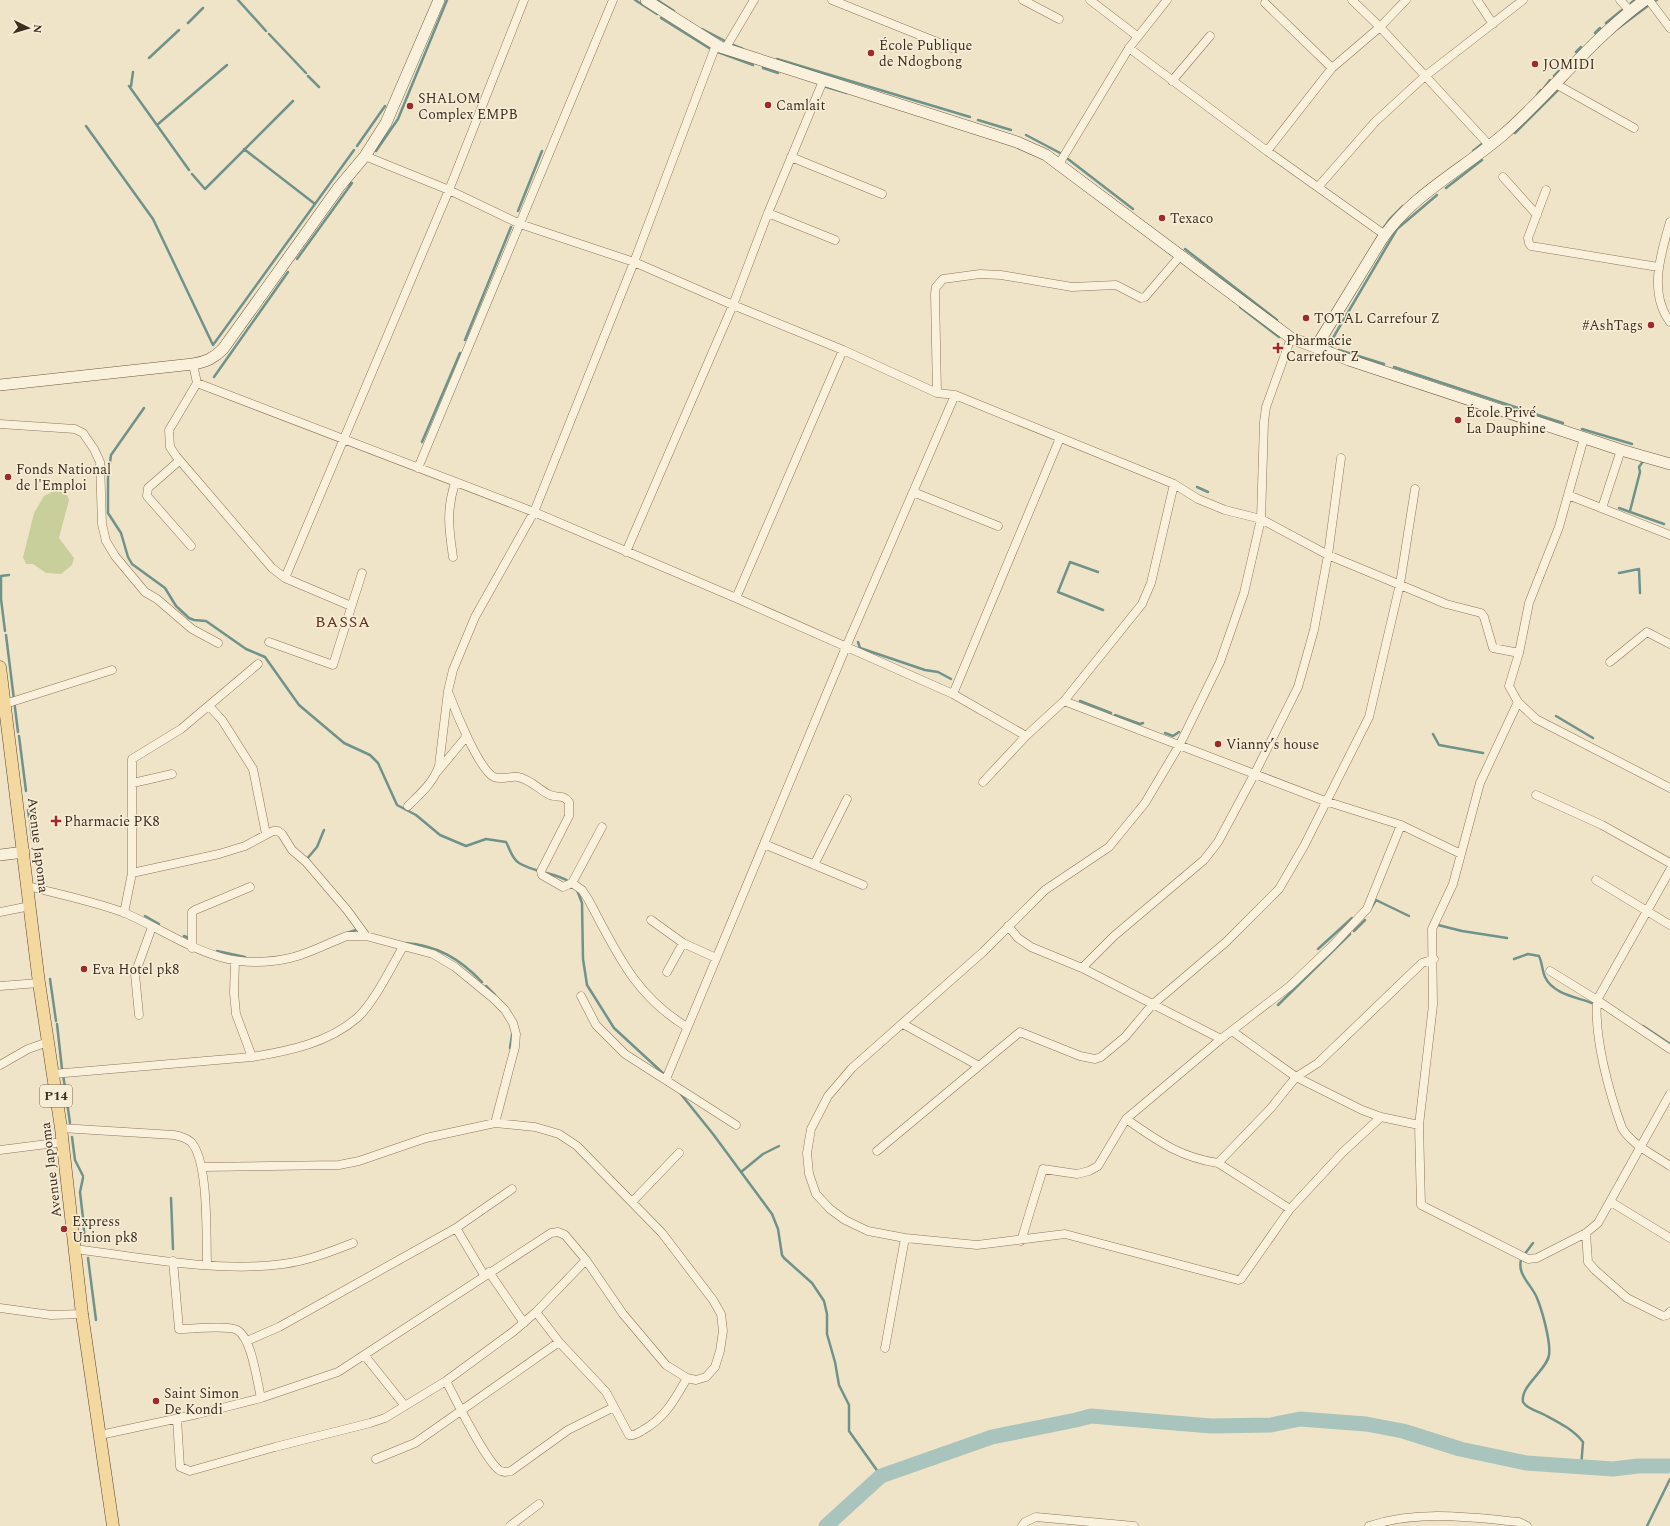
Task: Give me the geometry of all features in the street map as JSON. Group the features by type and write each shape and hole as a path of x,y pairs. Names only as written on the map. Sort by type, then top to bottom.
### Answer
{"main road":[{"path":"0,385 207,362 223,349 339,187 366,156 391,112 439,0"},
{"path":"646,0 720,47 1017,142 1046,155 1291,338 1349,360 1621,450 1670,464"},
{"path":"1316,347 1385,234 1407,211 1517,122 1594,43 1630,11 1645,0"},
{"name":"Avenue Japoma","path":"0,667 4,704 4,727 24,852 39,983 63,1142 82,1314 113,1526"},
{"path":"0,855 24,852"}],"street":[{"path":"285,578 342,440 449,190 524,0"},
{"path":"418,468 613,0"},
{"path":"431,783 439,766 448,691 453,670 475,617 534,512 720,47 754,0"},
{"path":"832,0 952,48"},
{"path":"1023,0 1059,19"},
{"path":"1090,0 1138,36"},
{"path":"1059,164 1129,48 1167,0"},
{"path":"1352,0 1489,145"},
{"path":"1268,151 1332,68 1380,28 1406,0"},
{"path":"1477,0 1493,24"},
{"path":"1318,187 1366,130 1424,77 1523,0"},
{"path":"1620,0 1630,11"},
{"path":"1649,0 1670,28"},
{"path":"1265,3 1332,68"},
{"path":"1172,80 1210,36"},
{"path":"1129,48 1268,151 1385,234"},
{"path":"626,552 733,305 768,213 823,81"},
{"path":"1554,83 1634,128"},
{"path":"366,156 449,190 520,224 634,262 733,305 843,350 937,393 955,395 1174,484 1198,499 1261,519 1328,555 1446,604 1481,613 1484,617 1493,648 1518,653"},
{"path":"791,157 882,194"},
{"path":"1503,177 1537,215"},
{"path":"1546,190 1528,238 1531,246 1658,267"},
{"path":"768,213 835,240"},
{"path":"1670,222 1658,267 1659,298 1665,315 1670,322"},
{"path":"937,393 935,294 936,287 943,279 958,276 994,275 1072,286 1115,284 1141,298 1145,297 1181,255"},
{"path":"1291,338 1266,407 1264,422 1261,519 1244,593 1220,662 1180,744 1145,803 1109,847 1044,890 983,952 852,1068 828,1096 811,1129 807,1153 809,1174 816,1194 830,1209 846,1220 868,1231 905,1238 977,1245 1021,1241 1055,1235 1069,1235 1238,1280 1241,1278 1262,1246 1290,1209 1343,1152 1381,1117"},
{"path":"736,598 843,350"},
{"path":"194,364 197,384 169,430 170,447 179,461 262,559 285,578 352,606"},
{"path":"197,384 534,512 736,598 953,694 1026,736"},
{"path":"666,1079 846,646 955,395"},
{"path":"0,424 75,429 83,433 94,449 100,462 102,524 106,541 115,556 145,592 157,599 192,629 218,643"},
{"path":"953,694 1060,438"},
{"path":"1584,438 1554,541 1529,603 1509,686 1518,702 1536,719 1670,788"},
{"path":"1602,508 1621,450"},
{"path":"1082,968 1114,936 1204,860 1224,832 1255,773 1299,684 1314,630 1328,555 1341,458"},
{"path":"179,461 148,488 147,496 192,546"},
{"path":"453,557 448,521 449,501 455,483"},
{"path":"983,782 1026,736 1064,700 1142,604 1148,592 1174,484"},
{"path":"877,1151 1020,1032 1080,1056 1095,1059 1101,1057 1125,1036 1152,1005 1226,942 1272,898 1283,883 1304,846 1325,801 1369,717 1400,584 1415,489"},
{"path":"913,492 998,526"},
{"path":"1568,495 1670,535"},
{"path":"269,642 333,664 362,573"},
{"path":"1610,662 1647,632 1670,644"},
{"path":"124,913 132,873 133,783 131,762 133,757 162,742 209,706 258,664"},
{"path":"4,704 112,670"},
{"path":"448,691 466,737 488,772 493,776 523,779 550,795 563,796 569,802 569,816 541,873 563,887 572,883 602,827"},
{"path":"1064,700 1325,801 1401,825 1460,854"},
{"path":"1518,702 1480,783 1453,884 1432,929 1434,959 1431,1031 1419,1125 1421,1205 1528,1259 1538,1258 1586,1233 1598,1223 1670,1094"},
{"path":"209,706 222,720 253,769 266,834"},
{"path":"408,806 431,783 438,770 466,737"},
{"path":"133,783 172,774"},
{"path":"1536,795 1602,825 1670,863"},
{"path":"814,865 847,799"},
{"path":"1021,1241 1043,1169 1066,1174 1090,1171 1098,1166 1126,1119 1221,1040 1290,986 1361,916 1372,899 1401,825"},
{"path":"132,873 219,854 245,846 273,831 282,834 292,850 306,862 347,910 366,936"},
{"path":"764,844 864,885"},
{"path":"1670,870 1597,1000 1595,1018 1598,1038 1616,1112 1626,1135 1640,1147 1670,1166"},
{"path":"1596,880 1670,925"},
{"path":"572,883 582,890 588,899 625,968 634,981 666,1014 687,1028"},
{"path":"28,886 124,913 192,948 235,961 268,961 291,958 346,936 366,936 434,954 445,959 494,999 513,1023 516,1034 515,1047 495,1123"},
{"path":"192,948 191,916 195,910 250,887"},
{"path":"0,912 30,906"},
{"path":"651,920 683,944 716,958"},
{"path":"1008,926 1018,938 1031,947 1082,968 1221,1040"},
{"path":"139,1015 135,974 152,927"},
{"path":"667,972 683,944"},
{"path":"53,1074 252,1057 282,1052 310,1044 339,1032 358,1017 371,1000 404,947"},
{"path":"1218,1163 1270,1108 1296,1077 1318,1063 1422,963 1434,959"},
{"path":"235,961 234,999 236,1014 252,1057"},
{"path":"1550,971 1597,1000 1670,1049"},
{"path":"0,986 39,983"},
{"path":"581,996 596,1024 625,1054 640,1066 666,1079 736,1126"},
{"path":"903,1024 979,1066"},
{"path":"1232,1032 1296,1077 1362,1110 1381,1117 1419,1125"},
{"path":"0,1065 28,1049 48,1042"},
{"path":"1126,1119 1167,1147 1197,1160 1218,1163 1290,1209"},
{"path":"100,1435 177,1419 260,1398 324,1378 338,1372 365,1356 551,1233 558,1232 564,1235 586,1260 623,1314 656,1356 687,1378 696,1380 706,1377 715,1367 723,1330 721,1314 713,1300 662,1232 577,1146 559,1134 535,1127 495,1123 426,1138 359,1161 339,1165 202,1167"},
{"path":"61,1128 174,1135 184,1137 191,1143 199,1154 202,1167 207,1264"},
{"path":"0,1150 63,1142"},
{"path":"632,1202 679,1153"},
{"path":"247,1342 280,1327 456,1228 512,1189"},
{"path":"1611,1202 1670,1238"},
{"path":"456,1228 487,1274 524,1323"},
{"path":"1586,1233 1588,1262 1595,1270 1627,1298 1663,1316 1670,1312"},
{"path":"885,1348 905,1238"},
{"path":"75,1249 173,1261 247,1266 283,1264 317,1257 353,1243"},
{"path":"177,1419 180,1467 190,1471 384,1418 446,1381 524,1323 586,1260"},
{"path":"173,1261 179,1329 230,1328 242,1333 247,1342 260,1398"},
{"path":"0,1308 51,1315 82,1314"},
{"path":"536,1312 559,1342 600,1385 614,1407 627,1433 634,1435 653,1425 665,1414 687,1378"},
{"path":"376,1459 405,1448 559,1342"},
{"path":"365,1356 405,1406"},
{"path":"446,1381 490,1459 499,1470 505,1473 511,1471 568,1430 614,1407"},
{"path":"510,1526 539,1504"},
{"path":"1370,1526 1386,1521 1430,1515 1519,1522 1527,1526"},
{"path":"1022,1526 1025,1522 1036,1517 1134,1526"}],"green space":[{"path":"54,491 64,493 69,500 59,538 74,558 72,565 61,574 46,573 33,564 26,564 23,557 34,513 44,496"}],"waterway":[{"path":"238,0 266,31"},
{"path":"376,151 398,119 447,0"},
{"path":"635,0 657,14"},
{"path":"657,0 674,11"},
{"path":"1631,3 1635,0"},
{"path":"1617,29 1649,5"},
{"path":"188,23 203,8"},
{"path":"1606,23 1622,10"},
{"path":"661,18 709,48"},
{"path":"1595,33 1600,28"},
{"path":"702,29 727,42"},
{"path":"149,58 179,30"},
{"path":"269,34 306,73"},
{"path":"733,45 743,49"},
{"path":"1576,52 1581,47"},
{"path":"718,52 753,65"},
{"path":"777,59 970,117"},
{"path":"157,125 227,65"},
{"path":"763,68 778,73"},
{"path":"1554,76 1561,69"},
{"path":"131,86 133,72"},
{"path":"308,76 319,87"},
{"path":"1544,88 1550,80"},
{"path":"129,86 189,170"},
{"path":"823,86 847,93"},
{"path":"1537,95 1541,90"},
{"path":"1515,133 1558,90"},
{"path":"192,174 205,189 293,101"},
{"path":"357,146 385,106"},
{"path":"978,120 1011,130"},
{"path":"86,126 153,219 213,345 354,150"},
{"path":"1026,135 1062,154"},
{"path":"1473,151 1483,143"},
{"path":"244,149 315,204"},
{"path":"518,211 542,151"},
{"path":"1068,159 1133,209"},
{"path":"1446,188 1482,160"},
{"path":"297,259 352,183 345,185"},
{"path":"1332,348 1330,343 1397,229 1437,195"},
{"path":"1382,230 1390,219 1403,206"},
{"path":"465,340 511,227"},
{"path":"1185,249 1277,320"},
{"path":"214,377 288,272"},
{"path":"1240,307 1279,337"},
{"path":"1339,350 1384,364"},
{"path":"422,442 460,353"},
{"path":"1394,367 1518,408"},
{"path":"144,408 111,455 108,477 108,513 121,533 128,557 132,564 165,588 176,606 189,618 206,621 246,649 265,657 299,705 344,743 370,755 378,763 397,805 416,815 440,835 466,846 486,839 506,842 513,856 519,863 532,869 558,876 570,882"},
{"path":"1535,414 1563,423"},
{"path":"1582,429 1632,444"},
{"path":"1630,511 1640,472 1639,467 1644,460"},
{"path":"1197,487 1208,492"},
{"path":"1619,508 1664,524"},
{"path":"1098,572 1070,562 1058,592 1103,610"},
{"path":"1619,573 1639,569 1640,593"},
{"path":"5,631 1,599 1,576 9,575"},
{"path":"6,635 18,732"},
{"path":"858,642 860,648 925,670 938,672 951,679"},
{"path":"1080,701 1111,713"},
{"path":"1115,715 1140,724 1143,723"},
{"path":"1556,716 1593,738"},
{"path":"1165,733 1173,736 1179,732"},
{"path":"1433,734 1439,745 1483,753"},
{"path":"19,736 26,791"},
{"path":"28,810 29,817"},
{"path":"30,821 32,838"},
{"path":"306,860 317,847 324,830"},
{"path":"577,890 582,903 583,959 587,985 614,1028 665,1075"},
{"path":"1371,908 1376,900 1409,916"},
{"path":"145,916 159,924"},
{"path":"1318,949 1352,918 1354,919"},
{"path":"1354,931 1365,920"},
{"path":"1438,925 1462,931 1507,938"},
{"path":"347,933 359,929"},
{"path":"1278,1005 1350,934"},
{"path":"184,936 191,939"},
{"path":"405,943 417,944 438,950 465,966 482,982"},
{"path":"217,951 245,957"},
{"path":"1514,959 1528,954 1539,956 1545,977 1553,987 1566,994 1592,1003"},
{"path":"50,979 56,1021"},
{"path":"486,986 495,995"},
{"path":"57,1024 62,1069"},
{"path":"1643,1026 1670,1044"},
{"path":"510,1048 512,1035"},
{"path":"63,1074 70,1123"},
{"path":"680,1093 713,1134 772,1214 778,1229 782,1255 784,1258 812,1283 824,1301 827,1314 827,1334 835,1362 839,1385 849,1405 849,1431 881,1476"},
{"path":"72,1137 75,1160 83,1176"},
{"path":"741,1172 763,1154 779,1146"},
{"path":"83,1178 80,1192 83,1218"},
{"path":"171,1198 173,1249"},
{"path":"83,1222 85,1239"},
{"path":"1524,1255 1533,1243"},
{"path":"88,1258 96,1320"},
{"path":"1521,1260 1521,1270 1535,1293 1541,1310 1546,1326 1549,1349 1547,1361 1529,1384 1523,1396 1523,1402 1530,1408 1566,1427 1583,1442 1581,1468"},
{"path":"826,1526 881,1476 992,1437 1091,1416 1211,1426 1271,1425 1300,1419 1366,1424 1403,1431 1460,1449 1526,1463 1613,1469 1638,1466 1670,1466"},
{"path":"1647,1526 1670,1479"}],"place":[{"name":"École Publique de Ndogbong","path":"871,53"},
{"name":"JOMIDI","path":"1535,64"},
{"name":"Camlait","path":"768,105"},
{"name":"SHALOM Complex EMPB","path":"410,106"},
{"name":"Texaco","path":"1162,218"},
{"name":"TOTAL Carrefour Z","path":"1306,318"},
{"name":"#AshTags","path":"1651,325"},
{"name":"Pharmacie Carrefour Z","path":"1278,348"},
{"name":"École Privé La Dauphine","path":"1458,420"},
{"name":"Fonds National de l'Emploi","path":"8,477"},
{"name":"Vianny’s house","path":"1218,744"},
{"name":"Pharmacie PK8","path":"56,821"},
{"name":"Eva Hotel pk8","path":"84,969"},
{"name":"Express Union pk8","path":"64,1229"},
{"name":"Saint Simon De Kondi","path":"156,1401"}],"district":[{"name":"BASSA","path":"343,622"}]}
